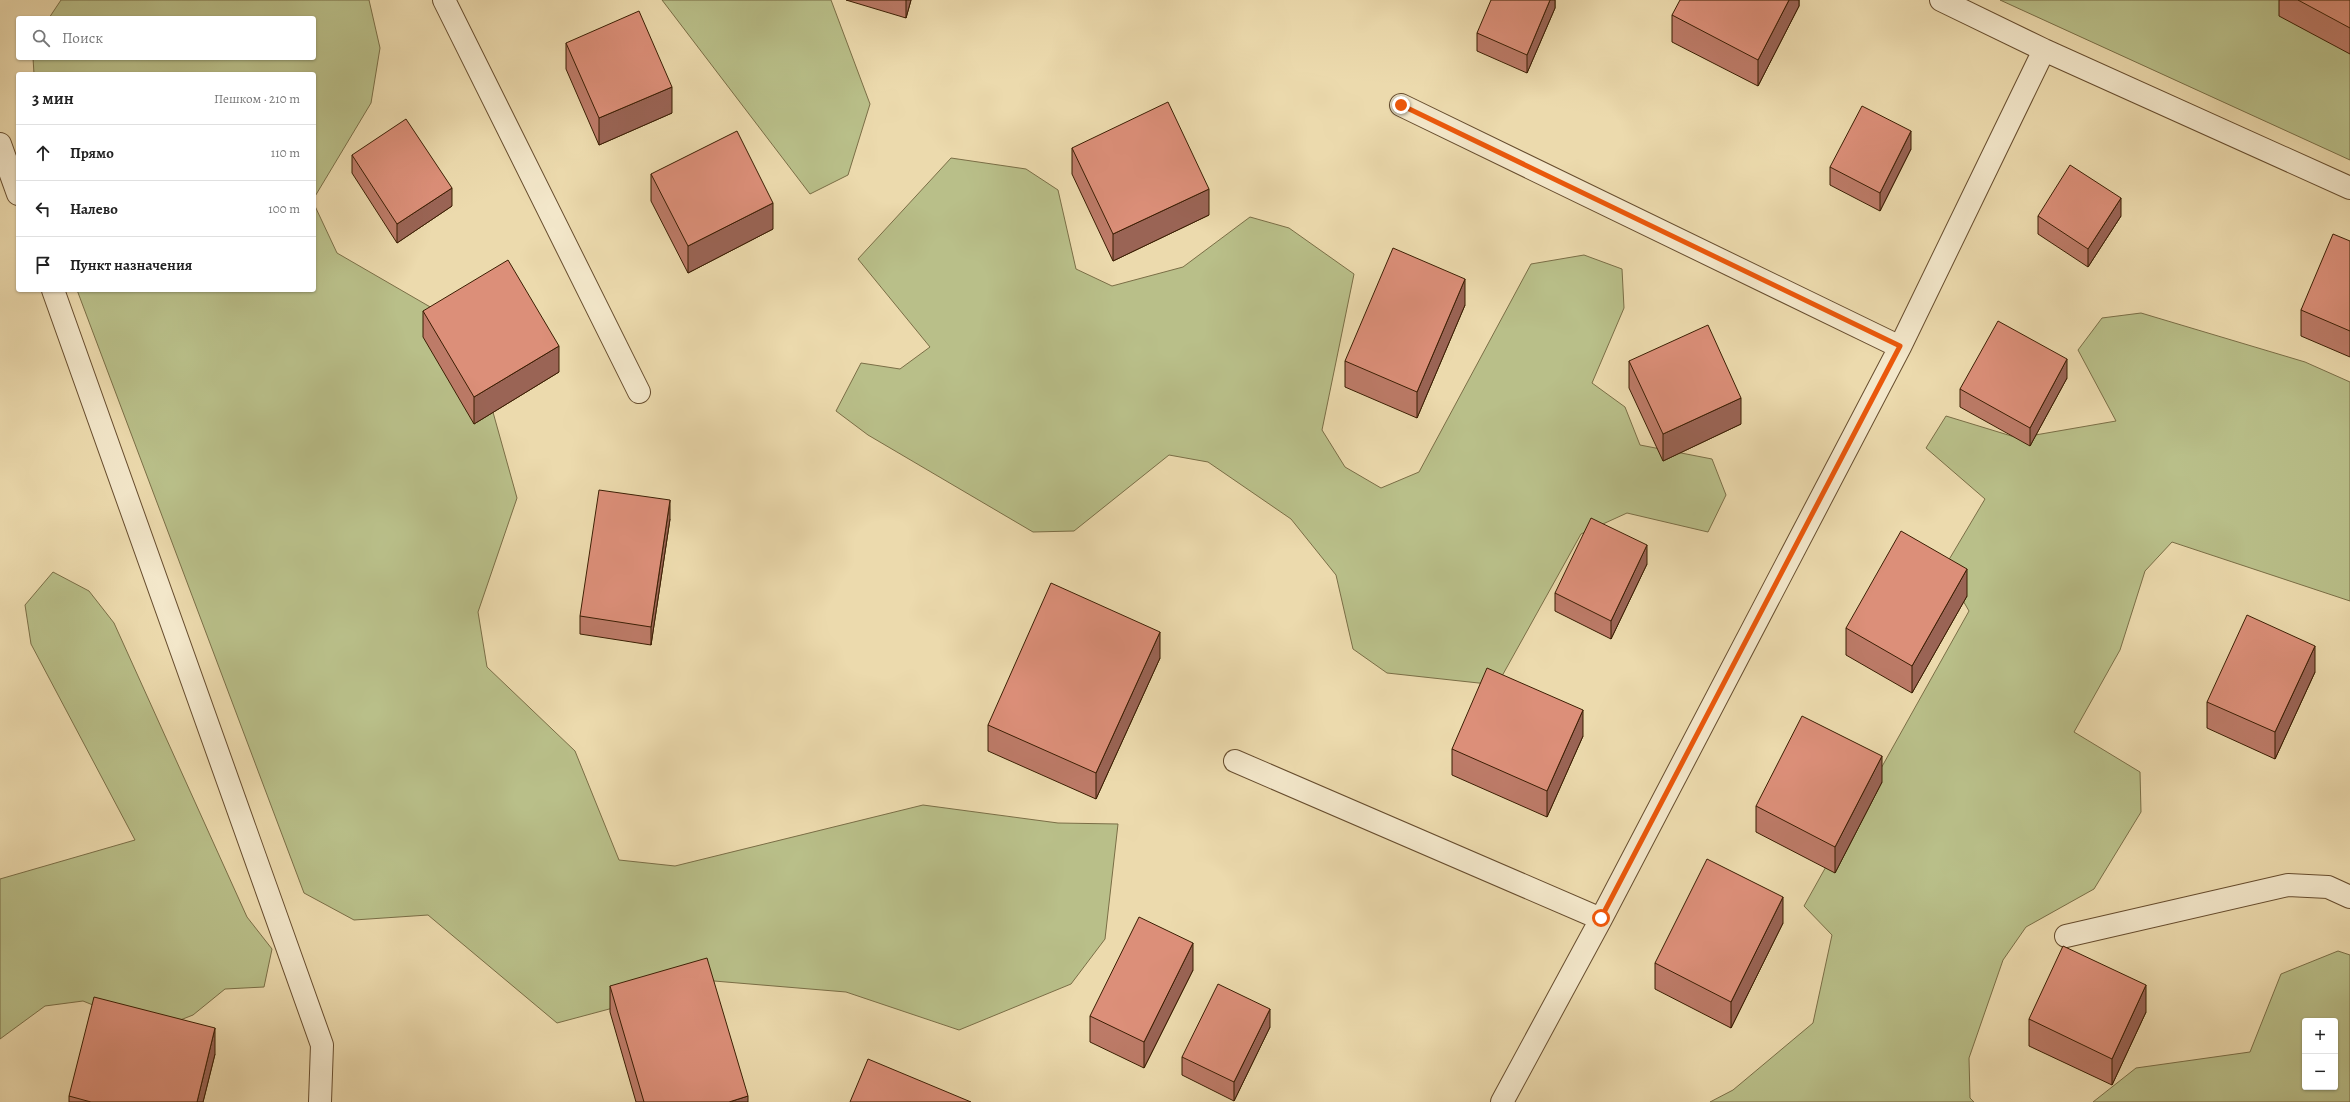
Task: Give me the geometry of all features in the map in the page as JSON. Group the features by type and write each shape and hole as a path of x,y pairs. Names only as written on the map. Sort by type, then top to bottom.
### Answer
{"street":[{"path":"444,0 639,392"},
{"path":"1941,0 2044,50 2350,188"},
{"path":"1502,1102 1601,918 1900,346 2044,50"},
{"path":"1401,105 1900,346"},
{"path":"0,144 16,188"},
{"path":"54,292 322,1045 320,1102"},
{"path":"1235,761 1601,918"},
{"path":"2066,936 2288,885 2328,887 2350,897"}],"green space":[{"path":"61,0 369,0 380,48 371,103 316,195 316,72 34,72 33,60 316,60 316,16 50,16"},
{"path":"662,0 831,0 870,104 848,175 810,194"},
{"path":"2000,0 2350,0 2350,160"},
{"path":"951,158 1026,169 1058,190 1076,269 1112,286 1183,267 1250,217 1289,228 1354,274 1322,430 1345,467 1381,488 1419,472 1531,264 1584,255 1622,269 1624,308 1592,383 1625,407 1640,445 1712,459 1726,495 1708,532 1627,513 1581,534 1497,685 1387,673 1353,649 1336,575 1291,519 1208,462 1169,455 1074,531 1033,532 868,435 836,411 861,363 900,369 930,347 858,259"},
{"path":"316,208 337,253 470,330 517,498 478,612 487,667 575,751 619,860 675,866 923,805 1058,823 1118,824 1105,939 1071,984 959,1030 846,992 714,981 557,1023 428,915 354,920 304,893 78,292 316,292"},
{"path":"2141,313 2305,362 2350,382 2350,601 2172,542 2145,571 2120,650 2074,732 2140,772 2141,812 2094,889 2026,927 2003,960 1969,1058 1970,1098 1974,1102 1710,1102 1733,1090 1813,1023 1832,935 1804,906 1969,611 1944,568 1985,499 1926,448 1946,416 2018,438 2116,421 2078,350 2102,318"},
{"path":"53,572 89,591 114,623 247,917 272,949 264,987 225,989 193,1015 155,1030 83,1001 45,1006 0,1039 0,879 135,840 31,644 25,605"},
{"path":"2338,951 2350,955 2350,1102 2093,1102 2136,1068 2250,1052 2281,974"}],"building":[{"path":"1491,0 1550,0 1527,55 1477,33"},
{"path":"1680,0 1789,0 1758,60 1672,15"},
{"path":"2298,0 2350,0 2350,28"},
{"path":"639,11 672,87 599,118 566,43"},
{"path":"1168,102 1209,189 1113,234 1072,148"},
{"path":"1862,106 1911,131 1880,193 1830,167"},
{"path":"406,119 452,188 397,224 352,155"},
{"path":"737,131 773,203 688,246 651,174"},
{"path":"2070,165 2121,198 2088,249 2038,216"},
{"path":"2333,234 2350,241 2350,331 2301,310"},
{"path":"1393,248 1465,279 1417,392 1345,361"},
{"path":"508,260 559,346 474,397 423,311"},
{"path":"1998,321 2067,359 2030,428 1960,389"},
{"path":"1708,325 1741,398 1663,434 1629,361"},
{"path":"599,490 670,500 651,627 580,616"},
{"path":"1591,518 1647,545 1611,621 1555,593"},
{"path":"1901,531 1967,569 1912,666 1846,628"},
{"path":"1051,583 1160,632 1096,773 988,725"},
{"path":"2247,615 2315,646 2275,732 2207,702"},
{"path":"1487,668 1583,710 1547,791 1452,749"},
{"path":"1802,716 1882,756 1835,847 1756,806"},
{"path":"1707,859 1783,897 1731,1002 1655,963"},
{"path":"1139,917 1193,943 1144,1042 1090,1016"},
{"path":"2063,946 2146,985 2112,1059 2029,1019"},
{"path":"707,958 748,1096 729,1102 644,1102 610,986"},
{"path":"1218,984 1270,1009 1234,1082 1182,1057"},
{"path":"94,997 215,1028 197,1102 91,1102 69,1096"},
{"path":"868,1059 971,1102 850,1102"}],"route":[{"path":"1401,105 1900,346 1601,918"}]}
